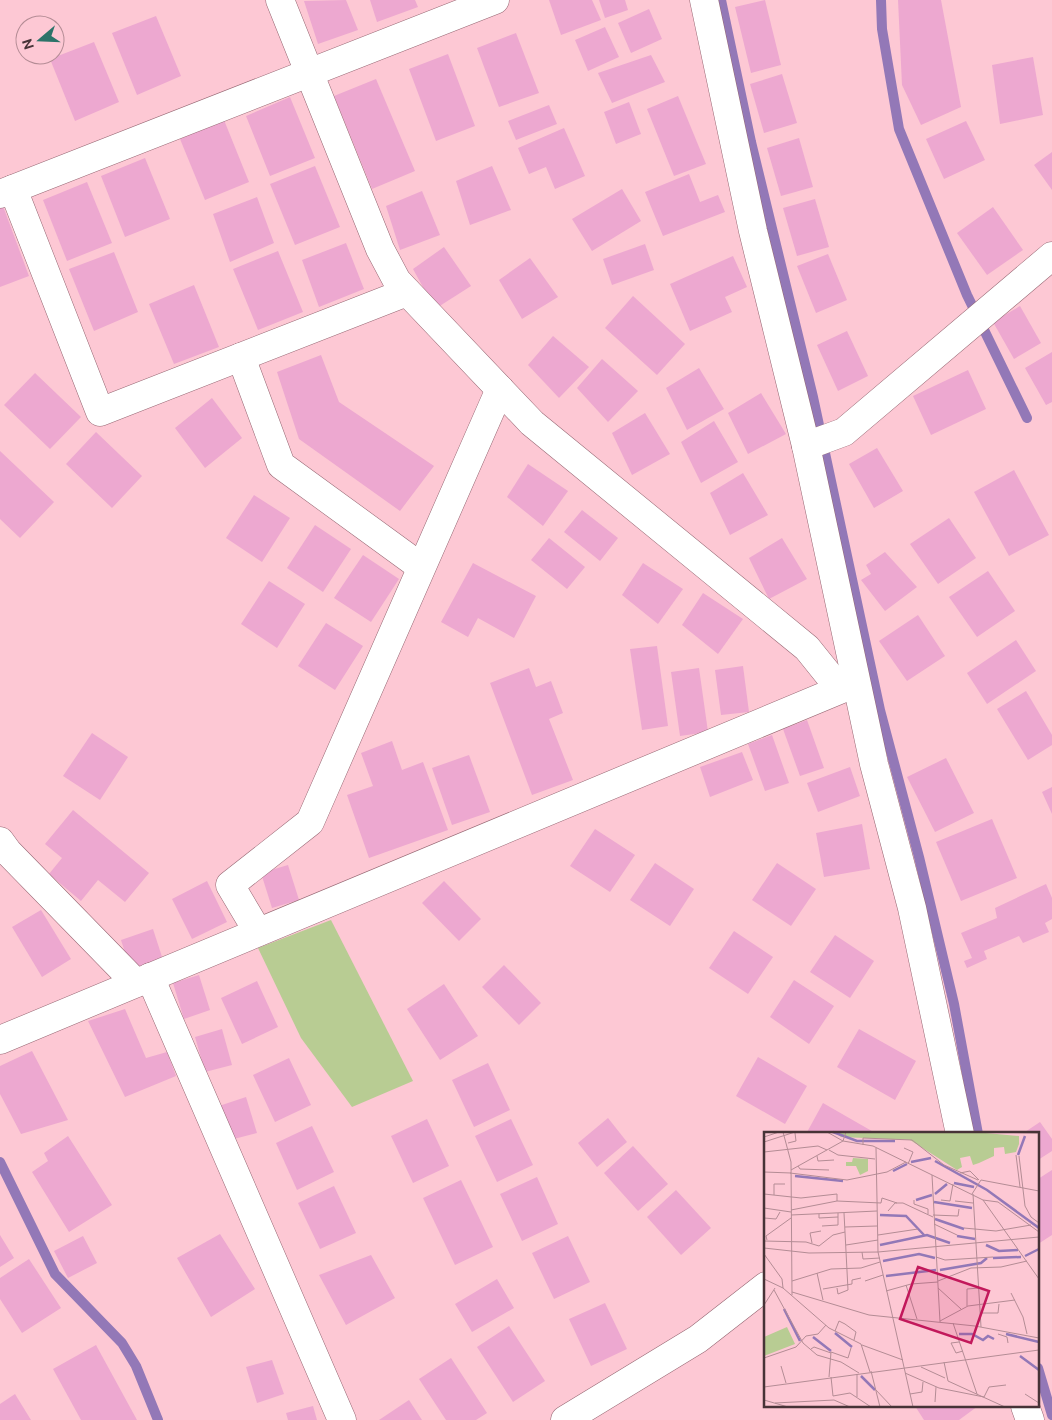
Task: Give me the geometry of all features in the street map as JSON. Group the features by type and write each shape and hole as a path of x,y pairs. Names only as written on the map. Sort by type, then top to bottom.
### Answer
{"street":[{"path":"280,0 380,250 397,281 532,423 807,648 848,686"},
{"path":"407,292 100,412 6,191 310,74 451,8 495,0"},
{"path":"704,0 753,231 806,446 848,686 874,764 912,908 954,1130"},
{"path":"806,446 844,432 1052,256"},
{"path":"241,357 281,465 422,568"},
{"path":"258,932 230,885 310,822 500,388"},
{"path":"0,1040 848,686"},
{"path":"0,840 8,852 143,980 342,1420"},
{"path":"566,1420 698,1339 764,1288"}],"green space":[{"path":"331,920 413,1081 352,1107 301,1038 258,948"}],"building":[{"path":"346,0 358,30 318,44 304,1"},
{"path":"370,0 415,0 418,7 377,22"},
{"path":"549,0 592,0 601,20 561,35"},
{"path":"599,0 625,0 628,10 605,18"},
{"path":"765,0 781,65 751,73 735,7"},
{"path":"898,0 941,0 961,107 921,125 902,85"},
{"path":"649,9 662,39 631,53 618,23"},
{"path":"156,16 181,76 137,95 112,33"},
{"path":"605,27 619,57 588,71 575,40"},
{"path":"516,33 539,93 499,107 477,48"},
{"path":"94,42 119,102 75,121 52,65 65,65 65,53"},
{"path":"448,54 475,126 436,141 409,69"},
{"path":"651,55 665,82 612,103 598,73"},
{"path":"1033,57 1043,115 1000,124 992,65"},
{"path":"782,74 797,123 764,133 750,84"},
{"path":"376,79 415,171 372,189 334,96"},
{"path":"678,96 706,164 674,176 647,109"},
{"path":"290,97 315,158 270,176 246,116"},
{"path":"629,102 641,134 616,144 604,112"},
{"path":"549,105 557,124 516,140 508,121"},
{"path":"224,120 249,182 205,200 180,139"},
{"path":"966,121 985,160 944,179 926,139"},
{"path":"564,128 585,176 555,189 546,167 529,174 518,148"},
{"path":"799,138 813,187 781,196 767,148"},
{"path":"1052,152 1052,190 1034,165"},
{"path":"145,158 170,219 125,237 101,176"},
{"path":"315,166 340,227 295,245 270,184"},
{"path":"492,166 511,210 470,225 456,181"},
{"path":"689,174 700,202 718,195 725,212 663,236 645,192"},
{"path":"87,182 112,243 67,261 43,200"},
{"path":"622,189 641,221 592,251 572,219"},
{"path":"422,191 440,235 400,250 386,206"},
{"path":"257,197 274,243 230,262 213,214"},
{"path":"815,199 829,247 797,256 783,208"},
{"path":"3,206 29,276 0,287 0,207"},
{"path":"993,207 1023,250 987,275 957,233"},
{"path":"346,243 364,289 319,307 302,260"},
{"path":"645,244 654,270 612,285 603,259"},
{"path":"444,247 471,286 435,309 413,269"},
{"path":"278,251 303,312 258,330 233,269"},
{"path":"114,252 138,312 94,331 69,269"},
{"path":"828,254 847,300 816,313 797,266"},
{"path":"733,256 747,287 725,297 732,312 690,331 670,284"},
{"path":"530,258 558,297 522,319 499,280"},
{"path":"194,285 219,347 174,364 149,304"},
{"path":"633,296 685,344 657,375 605,328"},
{"path":"1020,306 1041,343 1014,359 993,322"},
{"path":"847,331 868,376 838,391 817,345"},
{"path":"553,336 589,367 559,398 528,365"},
{"path":"1052,352 1052,402 1046,405 1025,368"},
{"path":"321,355 339,402 434,466 400,511 299,439 277,372"},
{"path":"602,359 638,391 608,422 577,388"},
{"path":"699,368 724,409 687,430 666,388"},
{"path":"968,370 986,409 931,435 913,396"},
{"path":"35,373 81,417 50,449 4,405"},
{"path":"761,393 786,434 748,454 728,413"},
{"path":"212,398 242,438 205,468 175,428"},
{"path":"645,413 670,454 632,475 612,433"},
{"path":"714,421 738,462 701,483 681,442"},
{"path":"96,432 142,476 112,508 66,464"},
{"path":"877,448 903,491 874,508 849,464"},
{"path":"0,451 54,502 20,538 0,519"},
{"path":"528,464 568,491 543,526 507,497"},
{"path":"1014,470 1049,535 1009,556 974,492"},
{"path":"743,473 768,515 730,535 710,493"},
{"path":"254,495 290,518 262,562 226,538"},
{"path":"582,510 618,538 600,561 564,532"},
{"path":"949,518 976,558 938,584 910,544"},
{"path":"315,525 351,549 323,592 287,568"},
{"path":"549,538 585,567 567,589 531,560"},
{"path":"782,538 807,579 769,599 749,558"},
{"path":"885,552 917,587 885,611 861,580 871,574 866,565"},
{"path":"363,555 399,579 371,622 334,598"},
{"path":"473,563 536,596 514,638 478,618 468,637 441,622"},
{"path":"643,563 683,589 658,624 622,595"},
{"path":"988,571 1015,611 977,637 949,597"},
{"path":"269,581 305,604 277,648 241,624"},
{"path":"703,593 743,619 718,654 682,625"},
{"path":"918,615 945,656 907,681 879,641"},
{"path":"326,623 363,646 335,690 298,666"},
{"path":"1016,640 1036,671 987,704 967,673"},
{"path":"657,646 668,726 642,730 630,649"},
{"path":"743,666 749,712 721,715 715,670"},
{"path":"529,668 536,687 551,681 563,713 549,719 573,780 532,795 490,683"},
{"path":"699,668 708,732 680,736 671,672"},
{"path":"1026,691 1052,735 1052,745 1028,760 997,709"},
{"path":"807,720 824,768 800,776 783,729"},
{"path":"92,733 128,757 100,800 63,776"},
{"path":"772,735 789,783 765,791 748,744"},
{"path":"392,741 402,770 423,762 448,830 369,858 347,795 373,786 361,753"},
{"path":"742,752 753,780 710,797 700,767"},
{"path":"469,755 490,812 452,825 432,768"},
{"path":"946,758 974,813 935,832 907,777"},
{"path":"850,767 860,796 818,812 807,783"},
{"path":"1052,787 1052,814 1042,792"},
{"path":"73,810 149,873 125,902 98,880 81,901 49,874 62,858 45,844"},
{"path":"992,819 1017,878 961,901 936,842"},
{"path":"862,824 870,869 824,877 816,833"},
{"path":"595,829 635,855 610,892 570,866"},
{"path":"655,863 694,889 670,926 630,900"},
{"path":"777,863 816,889 791,926 752,900"},
{"path":"288,865 299,900 272,908 261,873"},
{"path":"207,881 227,922 192,939 172,899"},
{"path":"444,881 481,919 459,941 422,903"},
{"path":"1046,884 1052,898 1052,919 1045,923 1049,932 1023,943 1019,936 984,951 987,959 967,968 964,961 972,958 961,933 997,918 995,908"},
{"path":"41,910 71,959 42,977 12,927"},
{"path":"153,929 163,960 131,971 121,940"},
{"path":"734,931 773,957 748,994 709,968"},
{"path":"835,935 874,961 850,998 810,972"},
{"path":"504,965 541,1003 519,1025 482,987"},
{"path":"199,975 210,1010 184,1019 173,983"},
{"path":"794,980 834,1006 809,1044 770,1017"},
{"path":"257,981 278,1027 242,1044 221,998"},
{"path":"444,984 478,1036 440,1060 407,1009"},
{"path":"125,1009 146,1058 167,1052 176,1076 125,1097 88,1021"},
{"path":"222,1029 232,1065 205,1072 195,1037"},
{"path":"859,1029 916,1061 895,1100 837,1067"},
{"path":"32,1051 68,1120 21,1134 0,1094 0,1066"},
{"path":"758,1057 807,1086 785,1124 736,1096"},
{"path":"289,1058 311,1105 275,1122 253,1075"},
{"path":"488,1063 510,1110 474,1127 452,1080"},
{"path":"246,1097 257,1133 230,1140 219,1106"},
{"path":"823,1103 874,1132 807,1132"},
{"path":"608,1118 627,1142 597,1167 578,1143"},
{"path":"427,1119 449,1166 413,1183 391,1136"},
{"path":"511,1119 533,1165 497,1182 475,1136"},
{"path":"1040,1122 1052,1139 1052,1151 1040,1159 1040,1132 1025,1132"},
{"path":"312,1126 334,1172 297,1190 276,1143"},
{"path":"68,1136 112,1205 69,1232 32,1172 48,1161 44,1153"},
{"path":"633,1146 668,1184 638,1211 604,1173"},
{"path":"1052,1170 1052,1235 1040,1243 1040,1178"},
{"path":"537,1177 558,1224 522,1241 500,1194"},
{"path":"461,1180 493,1247 455,1265 423,1198"},
{"path":"334,1186 356,1233 320,1249 298,1203"},
{"path":"676,1190 711,1228 681,1255 647,1217"},
{"path":"220,1234 255,1289 211,1317 177,1258"},
{"path":"0,1235 14,1258 0,1267"},
{"path":"83,1236 97,1263 68,1278 54,1251"},
{"path":"568,1236 590,1282 554,1299 532,1253"},
{"path":"371,1255 395,1298 346,1325 319,1275"},
{"path":"29,1259 61,1308 22,1333 0,1299 0,1278"},
{"path":"497,1279 514,1308 472,1332 455,1304"},
{"path":"605,1303 627,1349 591,1366 569,1319"},
{"path":"509,1326 545,1381 513,1402 477,1347"},
{"path":"96,1345 137,1420 81,1420 53,1369"},
{"path":"451,1358 487,1413 476,1420 446,1420 419,1379"},
{"path":"272,1360 284,1394 257,1403 246,1367"},
{"path":"15,1394 31,1420 0,1420 0,1404"},
{"path":"409,1400 422,1420 379,1420"},
{"path":"313,1406 317,1420 288,1420 286,1413"},
{"path":"916,1408 975,1408 959,1420 924,1420"}],"waterway":[{"path":"721,0 751,142 813,397 880,710 919,857 954,1004 978,1132"},
{"path":"881,0 882,29 899,129 967,295 1027,418"},
{"path":"0,1162 55,1274 122,1343 136,1366 158,1420"},
{"path":"1040,1375 1052,1415"}]}
